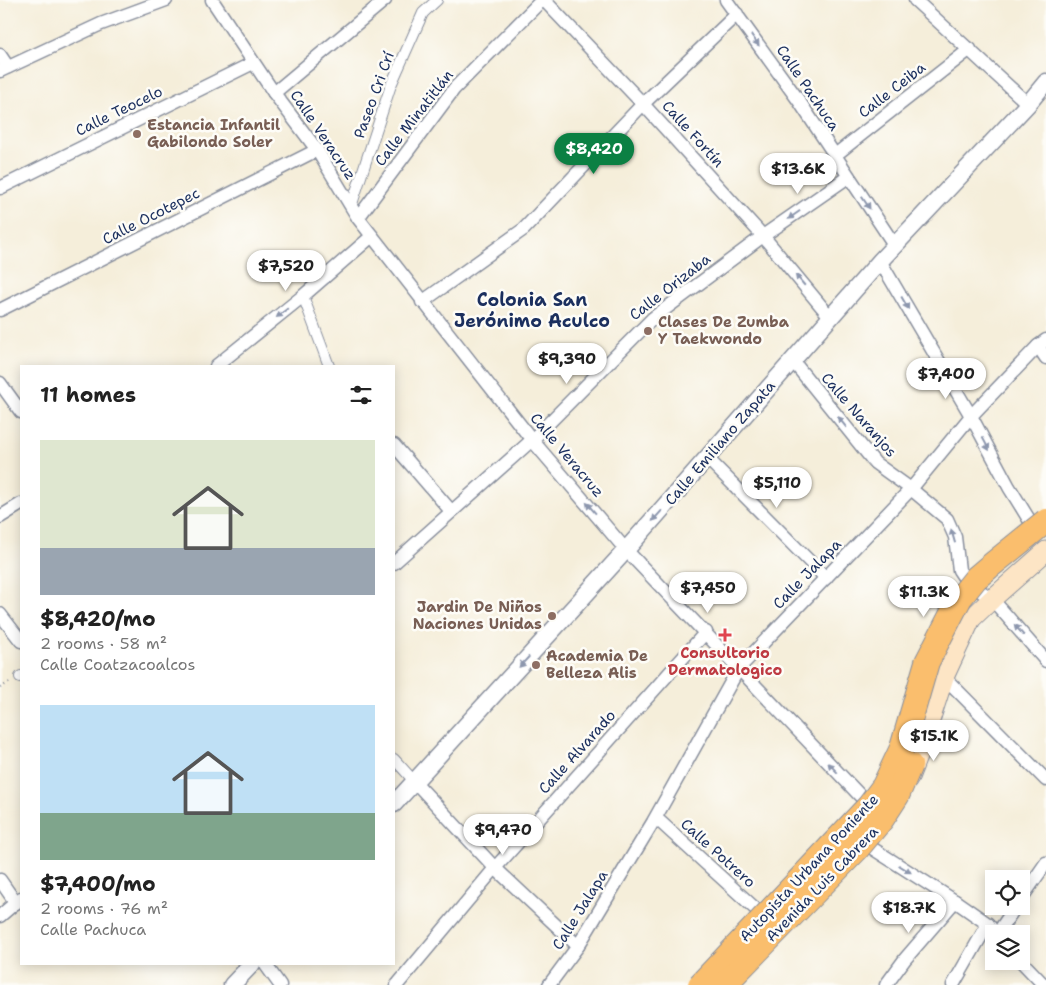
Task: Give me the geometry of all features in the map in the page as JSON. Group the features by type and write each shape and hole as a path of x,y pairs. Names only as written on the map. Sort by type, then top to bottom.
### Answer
{"highway":[{"name":"Autopista Urbana Poniente","path":"700,985 869,806 884,786 902,748 927,662 960,598 976,578 1043,524"},
{"name":"Autopista Urbana Poniente","path":"724,985 857,849 882,818 897,796 916,752 945,659 965,614 1043,524"}],"main road":[{"name":"Avenida Luis Cabrera","path":"689,985 759,912 837,837 867,803 881,780 900,733 927,649 953,600 967,582 1043,524"},
{"name":"Avenida Luis Cabrera","path":"724,985 864,843 898,800 912,772 944,677 971,619 1046,551"},
{"path":"931,715 931,694 963,623 967,582"},
{"path":"900,733 912,729 924,739"}],"street":[{"path":"0,55 4,69 101,24 166,0"},
{"name":"Calle Veracruz","path":"212,0 252,62 317,150 354,212 422,302 532,440 626,550 867,803"},
{"path":"274,93 385,0"},
{"name":"Paseo Cri Crí","path":"354,212 390,85 423,13 437,0"},
{"name":"Calle Minatitlán","path":"354,212 454,89 543,0"},
{"name":"Calle Fortín","path":"543,0 643,104 763,236 831,318"},
{"name":"Calle Pachuca","path":"726,0 798,102 895,246"},
{"path":"915,0 1028,104"},
{"path":"422,302 524,229 643,104 736,14"},
{"name":"Calle Ceiba","path":"834,156 970,49"},
{"name":"Calle Teocelo","path":"0,188 252,62"},
{"name":"Calle Emiliano Zapata","path":"395,803 626,550 880,261 1044,88"},
{"name":"Calle Ocotepec","path":"0,310 317,150"},
{"name":"Calle Orizaba","path":"395,562 532,440 653,318 763,236 848,177"},
{"path":"217,365 303,296 372,236"},
{"path":"880,261 971,416 1009,487 1043,524"},
{"path":"303,296 329,365"},
{"path":"1042,343 1046,358"},
{"name":"Calle Jalapa","path":"549,985 578,946 656,818 739,668 912,489 971,416 1042,343"},
{"name":"Calle Naranjos","path":"792,360 875,463 912,489 947,519 955,536 959,570 967,582"},
{"path":"0,383 20,411"},
{"path":"395,446 451,511"},
{"path":"708,458 826,578"},
{"path":"0,517 20,505"},
{"path":"967,582 992,599 1046,661"},
{"path":"0,614 20,640"},
{"name":"Calle Alvarado","path":"397,985 495,868 706,632"},
{"path":"944,677 1046,780"},
{"path":"395,760 495,868 578,946"},
{"name":"Calle Potrero","path":"656,818 759,912"},
{"path":"864,843 955,902 986,925"},
{"path":"1030,886 1046,863"},
{"path":"0,880 19,901 0,916"},
{"path":"886,985 905,959 955,902"},
{"path":"999,925 1008,915"},
{"path":"953,985 985,943"},
{"path":"232,985 251,965"},
{"path":"266,965 280,985"},
{"path":"1030,970 1044,985"}],"place":[{"name":"Estancia Infantil Gabilondo Soler","path":"137,134"},
{"name":"Clases De Zumba Y Taekwondo","path":"648,331"},
{"name":"Jardin De Niños Naciones Unidas","path":"552,616"},
{"name":"Consultorio Dermatologico","path":"725,635"},
{"name":"Academia De Belleza Alis","path":"536,665"}],"district":[{"name":"Colonia San Jerónimo Aculco","path":"532,310"}]}
